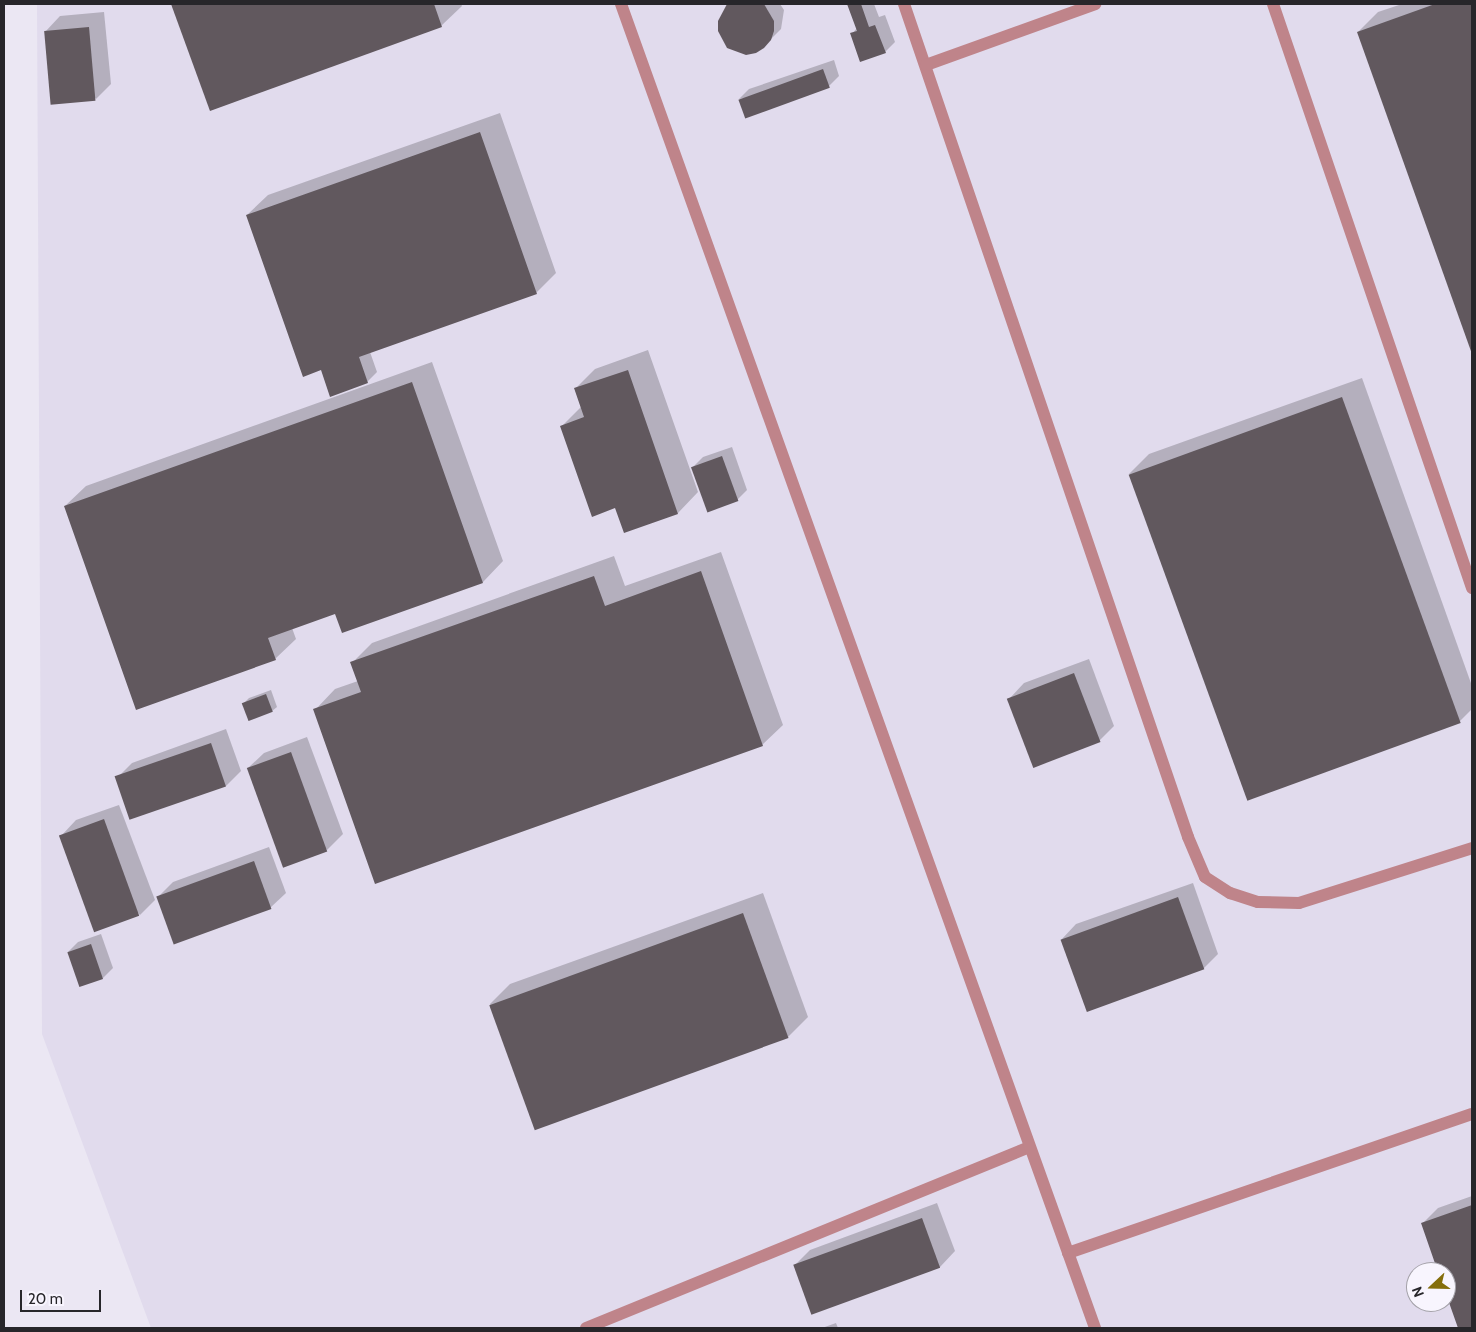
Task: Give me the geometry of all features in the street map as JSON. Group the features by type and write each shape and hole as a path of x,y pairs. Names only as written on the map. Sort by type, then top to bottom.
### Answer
{"street":[{"path":"621,4 1095,1328"},
{"path":"904,4 1185,827 1205,877 1230,894 1258,902 1299,903 1472,848"},
{"path":"926,65 1095,4"},
{"path":"1273,4 1472,588"},
{"path":"1068,1253 1472,1114"},
{"path":"586,1328 1030,1147"}],"shaded area":[{"path":"37,4 1472,4 1472,1328 151,1328 42,1034"}],"building":[{"path":"171,4 434,4 442,27 210,111"},
{"path":"727,4 764,4 774,21 774,31 771,40 764,48 756,53 746,55 727,48 718,31 718,21"},
{"path":"847,4 861,4 869,27 875,25 886,53 860,62 850,33 857,31"},
{"path":"1435,4 1472,4 1472,354 1357,32"},
{"path":"89,27 95,101 51,105 44,31"},
{"path":"823,69 830,88 745,119 738,100"},
{"path":"480,132 537,294 359,357 368,383 330,397 321,370 303,377 246,215"},
{"path":"628,370 678,514 624,533 615,508 592,517 560,426 584,417 574,388"},
{"path":"412,382 483,583 342,633 335,614 268,638 276,660 136,710 64,506"},
{"path":"1342,397 1461,723 1247,801 1129,475"},
{"path":"722,456 738,501 707,512 691,467"},
{"path":"701,571 763,746 375,884 313,709 361,692 350,662 594,576 605,606"},
{"path":"1074,673 1101,742 1033,768 1007,699"},
{"path":"266,694 273,712 249,721 242,703"},
{"path":"211,743 226,786 130,820 115,776"},
{"path":"291,752 327,852 283,868 247,768"},
{"path":"104,819 139,916 94,932 59,835"},
{"path":"254,861 271,909 174,944 156,897"},
{"path":"1178,897 1204,969 1087,1012 1061,940"},
{"path":"743,913 788,1038 535,1130 489,1005"},
{"path":"91,944 103,979 79,987 67,952"},
{"path":"1472,1205 1472,1328 1458,1328 1452,1312 1456,1312 1456,1262 1435,1262 1421,1223"},
{"path":"922,1218 940,1268 811,1315 793,1265"}]}
